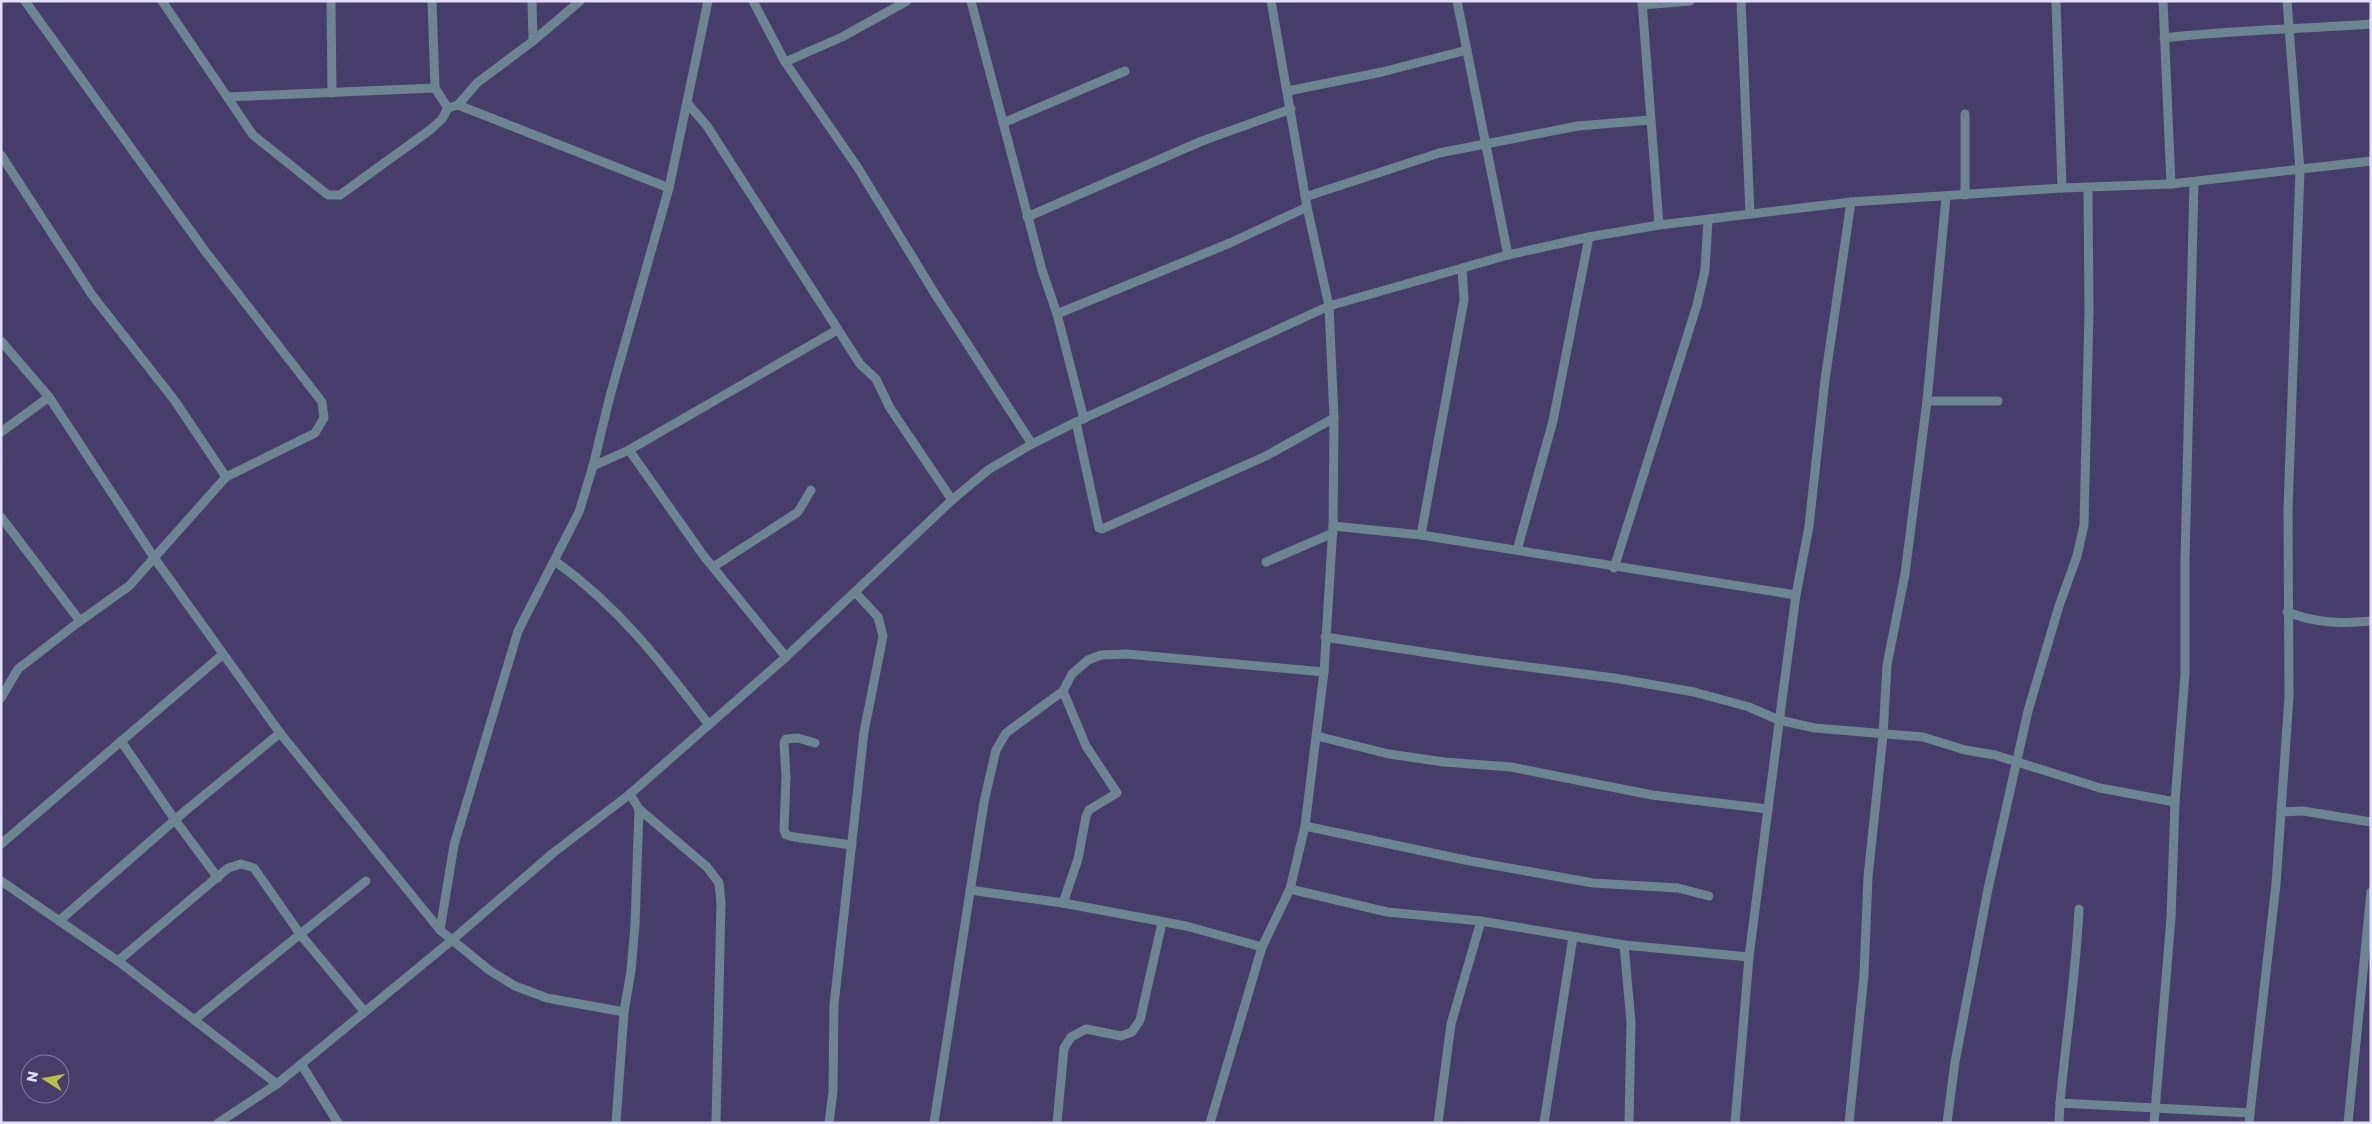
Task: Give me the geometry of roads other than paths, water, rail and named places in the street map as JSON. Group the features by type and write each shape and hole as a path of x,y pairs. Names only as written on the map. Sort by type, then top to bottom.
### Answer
{"street":[{"path":"1,698 18,669 129,586 226,477 314,434 324,418 322,402 205,251 25,1"},
{"path":"162,1 253,135 328,195 340,195 430,130 442,119 448,108 458,105 477,83 533,41 580,1"},
{"path":"331,1 332,93"},
{"path":"432,1 434,88 448,108"},
{"path":"532,1 533,41"},
{"path":"440,930 454,845 518,631 579,512 593,466 610,396 669,188 708,1"},
{"path":"753,1 785,62 858,168 935,294 1032,444"},
{"path":"785,62 842,37 907,1"},
{"path":"971,1 1027,217 1057,314 1080,421 1099,528 1102,529 1266,456 1334,418"},
{"path":"1210,1123 1262,947 1290,889 1305,826 1324,672 1333,529 1334,418 1329,306 1307,207 1271,1"},
{"path":"1457,1 1508,255"},
{"path":"1658,226 1642,3 1690,1"},
{"path":"1741,1 1750,214"},
{"path":"2056,1 2062,188"},
{"path":"2163,1 2171,184"},
{"path":"2249,1123 2282,812 2289,697 2287,612 2288,489 2300,170 2287,1"},
{"path":"2164,38 2231,30 2289,30 2371,24"},
{"path":"1288,91 1382,72 1467,50"},
{"path":"1003,123 1125,71"},
{"path":"227,97 434,88"},
{"path":"688,104 707,126 860,364 876,379 890,408 952,500"},
{"path":"458,105 669,188"},
{"path":"1027,217 1202,141 1291,110"},
{"path":"1964,114 1965,195"},
{"path":"1305,196 1439,154 1578,126 1650,120"},
{"path":"1,156 4,166 92,295 176,401 226,477"},
{"path":"218,1123 277,1084 451,941 552,852 630,794 786,657 952,500 988,470 1032,444 1329,306 1508,255 1589,236 1658,226 1851,202 2062,188 2171,184 2371,161"},
{"path":"2154,1123 2171,918 2175,802 2185,674 2184,560 2194,182"},
{"path":"1947,1123 1955,1062 1988,889 2028,711 2077,556 2084,525 2089,311 2088,187"},
{"path":"1849,1123 1864,975 1868,876 1883,735 1887,665 1904,574 1927,401 1946,197"},
{"path":"1735,1123 1749,957 1779,720 1796,595 1809,526 1825,380 1851,202"},
{"path":"1057,314 1230,243 1307,207"},
{"path":"1614,568 1697,305 1705,270 1708,220"},
{"path":"1516,550 1553,421 1589,236"},
{"path":"1421,535 1464,300 1462,268"},
{"path":"593,466 630,450 837,330"},
{"path":"1,341 49,397 155,559 222,655 280,733 440,930 451,941 515,986 547,998 624,1012"},
{"path":"1,432 49,397"},
{"path":"1927,401 1998,401"},
{"path":"630,450 713,567 786,657"},
{"path":"713,567 798,512 811,490"},
{"path":"1,517 80,622"},
{"path":"1266,562 1333,529 1421,535 1614,568 1796,595"},
{"path":"555,561 581,579 616,610 660,660 709,725"},
{"path":"829,1123 833,1091 834,1005 864,732 883,636 878,617 855,592"},
{"path":"2287,612 2310,621 2338,623 2371,621"},
{"path":"1325,637 1475,660 1614,678 1676,689 1749,707 1779,720 1815,728 1923,737 1965,750 2018,762 2100,788 2175,802"},
{"path":"934,1123 984,802 996,750 1006,733 1063,691 1072,674 1088,660 1102,655 1127,654 1324,672"},
{"path":"1,844 222,655"},
{"path":"1063,691 1086,746 1117,793 1089,810 1086,816 1078,859 1063,903"},
{"path":"59,920 280,733"},
{"path":"1317,736 1388,754 1444,762 1511,767 1652,795 1768,809"},
{"path":"815,743 792,738 786,739 784,743 786,777 784,830 786,835 794,837 852,844"},
{"path":"122,741 175,820 218,878"},
{"path":"630,794 639,809 707,867 719,883 721,913 716,1123"},
{"path":"616,1123 624,1012 631,971 635,925 639,809"},
{"path":"2282,812 2302,811 2371,822"},
{"path":"1305,826 1470,861 1594,883 1678,888 1709,896"},
{"path":"118,961 228,868 241,864 254,868 300,934 364,1011"},
{"path":"1,881 118,961 277,1084"},
{"path":"194,1020 366,881"},
{"path":"1290,889 1387,912 1481,921 1624,946 1749,957"},
{"path":"970,890 1063,903 1186,926 1262,947"},
{"path":"2348,1123 2371,892"},
{"path":"2059,1123 2066,1041 2076,973 2079,909"},
{"path":"1438,1123 1451,1024 1481,921"},
{"path":"1057,1123 1064,1048 1071,1036 1086,1029 1121,1036 1132,1032 1140,1020 1162,923"},
{"path":"1544,1123 1573,937"},
{"path":"1624,946 1631,1022 1630,1123"},
{"path":"301,1064 338,1123"},
{"path":"2060,1103 2155,1110 2250,1113"}]}
